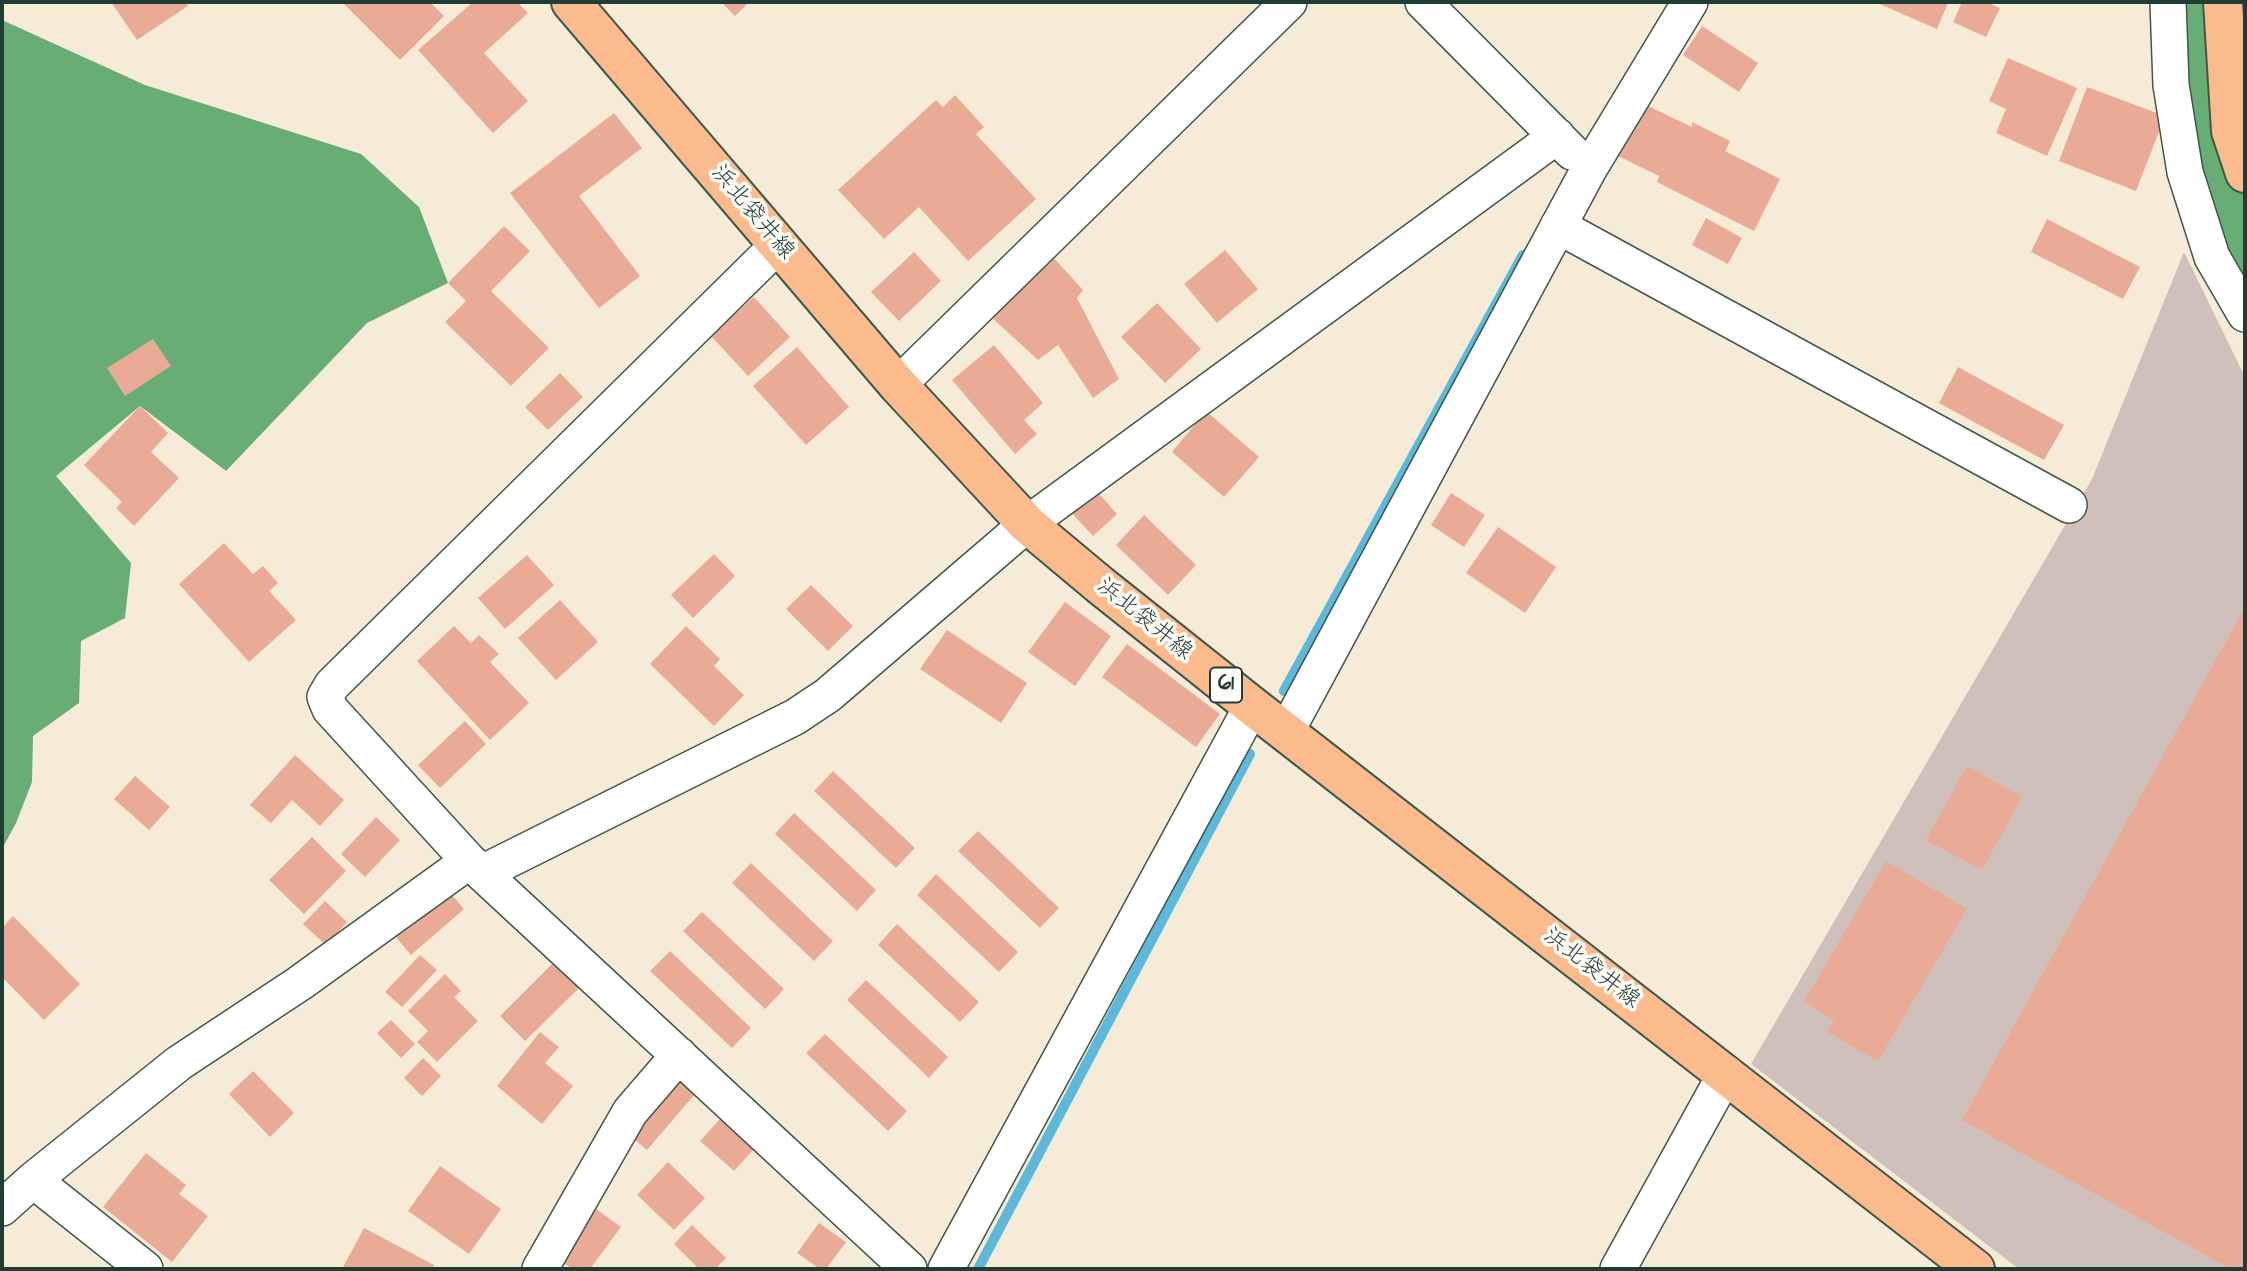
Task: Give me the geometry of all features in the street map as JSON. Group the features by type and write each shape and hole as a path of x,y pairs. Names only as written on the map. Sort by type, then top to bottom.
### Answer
{"main road":[{"name":"浜北袋井線","path":"571,2 898,385 1027,524 1252,706 1975,1269"},
{"path":"2223,2 2231,131 2245,173"}],"street":[{"path":"898,385 1289,2"},
{"path":"1423,2 1589,169"},
{"path":"1286,732 1589,169 1690,2"},
{"path":"2168,2 2171,85 2185,172 2212,257 2245,314"},
{"path":"2,1208 179,1063 475,867 795,718 828,695 1027,524 1557,136"},
{"path":"1558,226 2069,505"},
{"path":"778,245 332,685 324,697 330,709 475,867 909,1269"},
{"path":"946,1269 1252,706"},
{"path":"540,1269 630,1112 679,1055"},
{"path":"1618,1269 1726,1073"},
{"path":"33,1180 145,1269"}],"shaded area":[{"path":"2184,252 2245,377 2245,1269 2019,1269 1751,1064 2092,479"}],"green space":[{"path":"2165,2 2207,2 2245,174 2245,300 2200,218"},
{"path":"2,20 145,85 361,154 419,207 448,283 367,323 226,471 140,406 56,476 131,563 125,618 81,641 79,703 33,736 32,782 16,823 2,849"}],"building":[{"path":"111,2 186,2 188,6 137,40"},
{"path":"342,2 430,2 444,16 400,60"},
{"path":"473,2 517,2 528,13 484,53 528,101 493,133 418,50"},
{"path":"721,2 749,2 735,16"},
{"path":"1875,2 1946,2 1948,3 1937,29"},
{"path":"1962,2 1986,2 2000,8 1986,37 1953,22"},
{"path":"1702,26 1758,63 1739,92 1683,55"},
{"path":"2008,58 2077,88 2047,156 1996,133 2006,109 1989,101"},
{"path":"2087,87 2165,116 2136,191 2059,161"},
{"path":"955,95 984,127 976,134 1036,199 968,261 919,207 884,239 838,190 936,100 943,107"},
{"path":"1642,103 1692,127 1692,122 1730,141 1725,151 1780,179 1754,231 1657,182 1659,176 1616,155"},
{"path":"614,113 642,148 579,196 640,276 599,308 510,193"},
{"path":"1706,218 1742,238 1728,264 1692,245"},
{"path":"2047,219 2140,267 2123,299 2031,252"},
{"path":"504,226 530,251 491,291 549,348 511,386 445,322 466,301 448,283"},
{"path":"1225,250 1258,289 1217,323 1184,284"},
{"path":"914,252 941,281 899,321 871,292"},
{"path":"1053,257 1083,290 1077,298 1119,379 1093,398 1058,345 1038,360 989,315"},
{"path":"754,297 790,337 748,376 711,336"},
{"path":"1157,303 1201,349 1165,383 1121,337"},
{"path":"153,339 171,366 125,396 107,368"},
{"path":"994,345 1043,403 1024,420 1037,434 1015,454 952,380"},
{"path":"797,347 849,407 806,445 753,386"},
{"path":"1958,367 2064,425 2044,460 1939,403"},
{"path":"560,373 583,397 548,430 525,407"},
{"path":"140,406 168,433 151,452 179,478 134,526 116,508 122,502 84,465"},
{"path":"1206,411 1259,457 1224,497 1172,452"},
{"path":"1093,487 1117,514 1093,536 1068,509"},
{"path":"1451,493 1485,515 1464,547 1431,525"},
{"path":"1144,515 1196,565 1168,595 1116,545"},
{"path":"1498,527 1556,567 1525,613 1466,573"},
{"path":"224,543 253,574 263,566 278,583 269,591 296,620 249,662 179,584"},
{"path":"714,554 735,576 693,618 671,595"},
{"path":"527,555 554,585 505,629 478,598"},
{"path":"811,585 853,626 828,651 786,609"},
{"path":"560,600 598,642 556,680 518,638"},
{"path":"1065,602 1111,636 1075,686 1028,652"},
{"path":"2245,607 2245,1269 2231,1269 1962,1120"},
{"path":"454,626 471,643 479,635 499,654 490,662 529,703 490,740 417,661"},
{"path":"686,626 720,659 714,666 744,695 714,726 650,664"},
{"path":"947,630 1027,683 1001,723 920,669"},
{"path":"1127,644 1220,714 1196,747 1102,677"},
{"path":"465,721 486,744 440,788 418,765"},
{"path":"295,755 344,800 320,826 292,800 271,823 250,805"},
{"path":"1967,766 2022,797 1982,870 1926,840"},
{"path":"833,771 915,848 896,868 814,791"},
{"path":"135,776 170,807 149,830 114,799"},
{"path":"794,813 876,890 857,911 775,834"},
{"path":"376,817 400,840 365,877 341,854"},
{"path":"978,831 1059,908 1040,928 958,851"},
{"path":"312,837 346,871 304,914 269,880"},
{"path":"1886,861 1967,909 1878,1061 1827,1032 1834,1020 1804,1002"},
{"path":"751,863 833,941 814,961 732,883"},
{"path":"936,874 1018,952 999,972 917,895"},
{"path":"446,888 464,909 411,955 393,934"},
{"path":"325,901 347,922 326,945 303,924"},
{"path":"702,912 784,989 765,1009 683,931"},
{"path":"13,916 80,984 44,1020 2,977 2,928"},
{"path":"897,924 979,1002 960,1022 878,945"},
{"path":"670,951 751,1028 732,1048 650,971"},
{"path":"420,955 437,970 402,1007 385,992"},
{"path":"553,963 579,988 525,1041 500,1016"},
{"path":"445,974 461,991 454,997 478,1021 437,1062 417,1042 428,1031 408,1011"},
{"path":"866,980 948,1057 929,1078 847,1000"},
{"path":"391,1020 415,1044 401,1058 377,1033"},
{"path":"540,1032 559,1047 545,1063 573,1086 542,1124 497,1086"},
{"path":"825,1034 907,1111 888,1131 806,1053"},
{"path":"423,1058 441,1076 422,1096 404,1078"},
{"path":"253,1071 294,1113 270,1137 229,1094"},
{"path":"676,1078 695,1094 647,1150 628,1134"},
{"path":"721,1118 755,1148 734,1171 700,1141"},
{"path":"146,1153 186,1185 179,1194 208,1216 172,1262 103,1207"},
{"path":"668,1162 705,1198 674,1230 637,1195"},
{"path":"440,1166 501,1209 469,1254 408,1211"},
{"path":"596,1209 621,1227 590,1269 573,1269 559,1260"},
{"path":"819,1223 846,1242 826,1269 820,1269 797,1253"},
{"path":"692,1225 726,1258 715,1269 699,1269 674,1244"},
{"path":"364,1228 434,1265 432,1269 342,1269"}],"waterway":[{"path":"1284,691 1523,255"},
{"path":"978,1269 1250,754"}]}
